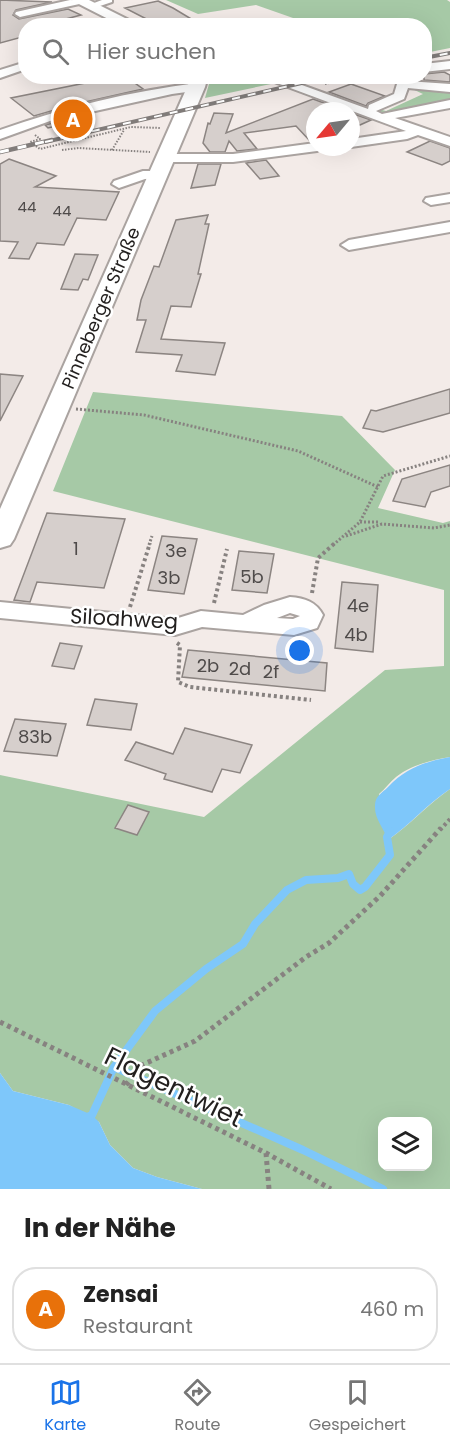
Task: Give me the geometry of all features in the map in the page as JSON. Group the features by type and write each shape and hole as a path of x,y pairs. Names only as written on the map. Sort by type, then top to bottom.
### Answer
{"main road":[{"path":"83,2 118,18"},
{"name":"Pinneberger Straße","path":"0,539 198,84"}],"street":[{"path":"20,14 83,2 107,2 107,0"},
{"path":"432,67 450,65"},
{"path":"0,74 18,68"},
{"path":"0,135 46,118 192,84"},
{"path":"286,84 450,142"},
{"path":"364,112 400,96 401,84"},
{"path":"426,84 450,88"},
{"path":"381,118 450,104"},
{"path":"360,141 407,135 418,130"},
{"path":"119,184 143,175 164,162 233,158 306,148"},
{"path":"431,201 450,198"},
{"path":"349,245 450,227"},
{"name":"Siloahweg","path":"0,610 176,627 197,620 210,620 299,627 311,620 310,612"}],"path":[{"path":"35,135 40,139 30,142 40,149 125,129 179,129"},
{"path":"112,150 125,129"},
{"path":"62,150 79,148 112,150 164,162"},
{"path":"58,407 144,415 221,431 298,451 378,487"},
{"path":"310,612 318,558 360,522 383,476 450,456"},
{"path":"360,522 424,529 450,525"},
{"path":"346,536 365,527 390,524"},
{"path":"125,622 152,536"},
{"path":"210,620 227,549"},
{"path":"176,627 169,638 180,645 178,682 190,687 311,700"},
{"path":"126,1085 142,1065 195,1041 306,957 329,943 380,896 410,860 450,819"},
{"name":"Flagentwiet","path":"0,1022 266,1154 331,1189"},
{"path":"266,1154 269,1189"}],"green space":[{"path":"166,0 447,0 450,2 450,48 432,52 432,18 293,18 256,5 198,14"},
{"path":"209,84 271,84 205,98"},
{"path":"408,87 445,92 450,90 450,103 381,113 375,110 386,111 423,94"},
{"path":"93,392 342,416 395,470 378,508 443,523 450,521 450,757 429,761 408,769 379,794 388,840 450,789 450,1189 202,1189 133,1168 110,1145 99,1122 69,1105 13,1091 0,1073 0,775 204,817 385,670 444,666 444,590 53,491"}],"water":[{"path":"450,757 450,789 388,840 376,815 375,802 378,797 409,770"},
{"path":"0,1073 13,1091 69,1105 92,1115 99,1122 110,1145 133,1168 202,1189 0,1189"}],"building":[{"path":"0,0 52,2 16,10 13,15 18,18 18,38 0,43"},
{"path":"158,1 190,18 144,18 125,8"},
{"path":"68,9 81,15 70,18 24,18"},
{"path":"444,72 450,75 450,82 432,81 432,73"},
{"path":"80,84 136,84 143,89 34,116 11,98"},
{"path":"351,84 385,96 366,106 329,92"},
{"path":"313,99 321,102 306,102 306,137 296,126 244,133 257,149 237,151 229,141 225,152 210,152 203,143 208,123 210,124 214,113 233,114 226,133"},
{"path":"86,115 92,121 48,128 45,125"},
{"path":"360,116 371,120 360,125"},
{"path":"430,141 450,148 450,161 442,165 407,152"},
{"path":"9,159 56,176 35,187 119,192 106,220 77,218 64,245 37,243 29,259 9,258 18,242 0,241 0,164"},
{"path":"266,160 279,176 260,179 246,163"},
{"path":"198,164 221,164 215,185 191,188"},
{"path":"208,215 205,224 209,224 198,274 201,274 191,307 171,306 161,339 225,343 215,375 176,371 182,355 136,352 146,320 137,320 141,300 154,266 159,267 176,220"},
{"path":"75,254 98,255 88,280 83,279 78,290 61,289"},
{"path":"0,374 23,376 0,421"},
{"path":"450,389 450,413 383,432 363,428 371,410 376,411"},
{"path":"450,465 450,486 431,492 425,507 393,501 402,479"},
{"path":"47,513 125,519 104,588 37,582 30,602 14,600"},
{"path":"162,536 197,539 184,594 148,590"},
{"path":"239,551 274,554 267,593 232,590"},
{"path":"342,582 378,585 373,652 335,648"},
{"path":"60,643 82,646 74,669 52,666"},
{"path":"188,650 327,663 325,691 182,677"},
{"path":"95,699 137,704 131,730 87,725"},
{"path":"15,719 66,724 57,756 4,751"},
{"path":"185,728 252,745 240,773 222,769 212,792 164,779 166,774 125,760 136,742 173,754"},
{"path":"128,805 149,812 137,835 115,828"}],"waterway":[{"path":"114,1067 155,1011 206,969 243,944 255,924 287,890 306,880 338,878 349,874 353,884 360,890 365,887 390,855 387,837 390,831"},
{"path":"85,1118 92,1115 114,1067"},
{"path":"114,1067 303,1150 383,1189"}],"railway":[{"path":"432,56 450,53"},
{"path":"45,142 297,84"},
{"path":"0,152 52,140"}],"place":[{"name":"Zensai","path":"73,119"}]}
